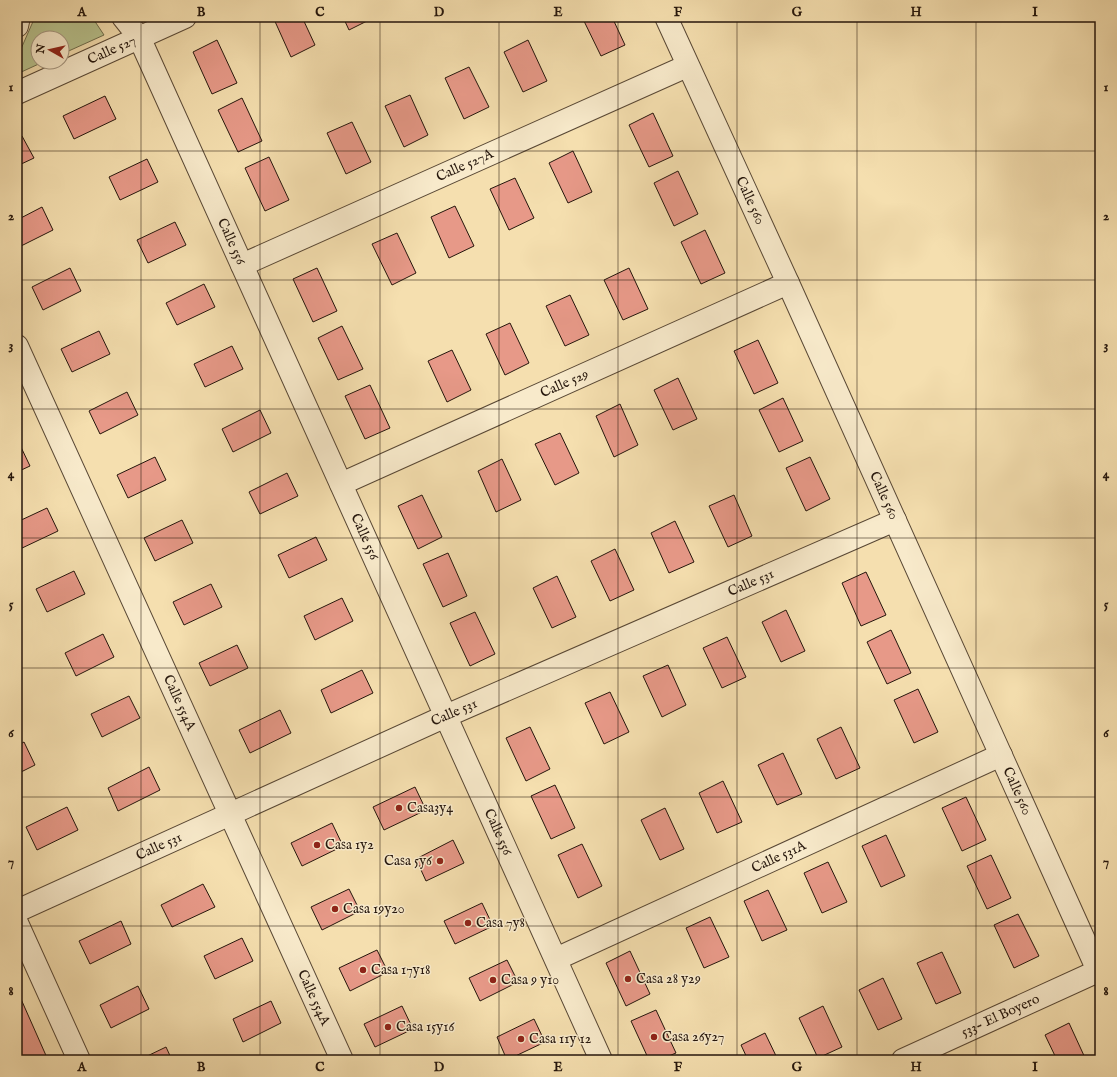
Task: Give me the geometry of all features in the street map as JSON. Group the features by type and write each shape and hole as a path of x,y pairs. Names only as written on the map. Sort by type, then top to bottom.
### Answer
{"street":[{"path":"17,26 20,17"},
{"name":"Calle 556","path":"123,17 139,37 601,1060"},
{"name":"Calle 527","path":"17,92 185,17"},
{"name":"Calle 560","path":"666,17 687,66 788,283 1099,973"},
{"name":"Calle 527A","path":"242,265 687,66"},
{"name":"Calle 529","path":"341,484 788,283"},
{"name":"Calle 554A","path":"17,346 342,1060"},
{"name":"Calle 531","path":"17,911 446,716 894,520"},
{"name":"Calle 531A","path":"556,959 1001,755"},
{"path":"17,923 79,1060"},
{"name":"533- El Boyero","path":"903,1060 1099,973"}],"green space":[{"path":"35,17 92,17 104,35 70,50 70,30 30,30 30,68 17,74 17,58"}],"building":[{"path":"273,17 302,17 315,45 291,57"},
{"path":"343,17 373,17 373,18 349,30"},
{"path":"582,17 612,17 625,45 601,56"},
{"path":"217,40 237,83 212,94 193,52"},
{"path":"528,40 547,81 523,92 504,52"},
{"path":"469,67 489,107 464,119 445,78"},
{"path":"410,95 428,135 404,147 385,106"},
{"path":"105,96 116,119 74,139 63,116"},
{"path":"242,98 262,141 238,152 218,110"},
{"path":"653,113 673,156 649,167 629,125"},
{"path":"352,122 371,162 346,174 327,133"},
{"path":"22,136 34,158 17,166 17,138"},
{"path":"573,151 592,192 568,203 549,163"},
{"path":"269,157 289,200 265,211 245,168"},
{"path":"147,159 158,182 120,200 109,177"},
{"path":"678,171 698,214 674,226 654,183"},
{"path":"515,178 534,218 509,230 490,189"},
{"path":"455,206 474,246 449,258 431,217"},
{"path":"42,207 53,230 17,248 17,220"},
{"path":"175,222 186,245 148,263 137,240"},
{"path":"705,230 725,273 701,284 681,242"},
{"path":"397,233 416,273 392,285 372,244"},
{"path":"70,268 81,291 43,310 32,287"},
{"path":"317,268 337,311 313,322 293,279"},
{"path":"629,268 648,309 623,320 604,280"},
{"path":"204,284 215,307 177,325 166,303"},
{"path":"570,295 589,335 565,346 546,306"},
{"path":"510,323 529,363 505,375 486,334"},
{"path":"342,326 363,369 338,380 318,338"},
{"path":"99,331 110,354 72,372 61,349"},
{"path":"758,340 778,383 754,394 734,351"},
{"path":"232,346 243,369 205,387 194,364"},
{"path":"452,350 471,390 447,402 428,361"},
{"path":"678,378 697,419 673,430 654,390"},
{"path":"370,385 390,428 365,439 345,396"},
{"path":"127,392 138,415 100,434 89,411"},
{"path":"783,398 803,441 779,452 759,410"},
{"path":"620,404 638,445 614,457 596,416"},
{"path":"260,410 271,433 233,452 222,429"},
{"path":"560,433 579,473 555,485 535,444"},
{"path":"19,443 30,466 17,472 17,444"},
{"path":"155,457 166,480 128,498 117,475"},
{"path":"810,457 830,499 806,511 786,468"},
{"path":"502,459 521,500 496,512 478,471"},
{"path":"287,473 298,496 260,514 249,492"},
{"path":"422,495 442,537 418,549 398,506"},
{"path":"734,495 752,536 728,547 709,506"},
{"path":"47,508 58,531 20,549 17,543 17,522"},
{"path":"182,520 193,543 155,561 144,538"},
{"path":"675,521 694,562 669,573 651,533"},
{"path":"316,537 327,560 289,578 278,555"},
{"path":"615,549 634,590 610,601 591,561"},
{"path":"448,553 467,596 443,607 423,564"},
{"path":"74,571 85,594 47,612 36,589"},
{"path":"866,572 886,615 861,626 842,583"},
{"path":"557,576 576,617 552,628 533,588"},
{"path":"211,584 222,607 184,625 173,602"},
{"path":"342,598 353,621 315,640 304,616"},
{"path":"786,610 805,651 781,662 762,622"},
{"path":"475,612 495,654 470,666 450,623"},
{"path":"891,630 911,673 887,684 867,642"},
{"path":"103,634 114,657 76,676 65,653"},
{"path":"727,637 746,677 722,688 703,648"},
{"path":"237,645 248,668 210,686 199,663"},
{"path":"668,665 686,705 662,717 643,676"},
{"path":"362,670 373,693 331,713 321,690"},
{"path":"918,689 938,732 914,743 894,700"},
{"path":"610,692 629,732 604,744 585,703"},
{"path":"129,696 140,718 102,737 91,714"},
{"path":"280,710 291,733 250,753 239,730"},
{"path":"530,727 550,769 526,781 506,738"},
{"path":"841,727 860,768 836,779 817,739"},
{"path":"24,742 35,765 17,774 17,746"},
{"path":"783,753 802,794 777,805 758,765"},
{"path":"149,767 160,790 118,811 108,788"},
{"path":"723,781 742,822 717,833 699,793"},
{"path":"555,785 575,828 551,839 531,796"},
{"name":"Casa3y4","path":"415,787 426,810 384,830 373,807"},
{"path":"966,797 986,840 962,851 942,808"},
{"path":"67,807 78,830 37,850 26,827"},
{"path":"665,808 684,849 660,860 641,820"},
{"name":"Casa 1y2","path":"332,823 343,846 302,866 291,843"},
{"path":"886,835 905,876 881,887 862,846"},
{"name":"Casa 5y6","path":"453,840 464,863 426,881 416,859"},
{"path":"582,844 602,886 578,898 558,855"},
{"path":"991,855 1011,898 987,909 967,866"},
{"path":"828,862 847,902 822,913 804,873"},
{"path":"203,884 215,907 172,927 161,905"},
{"name":"Casa 19y20","path":"349,889 360,911 322,930 311,907"},
{"path":"768,890 787,930 762,941 744,901"},
{"name":"Casa 7y8","path":"482,903 493,926 455,944 444,921"},
{"path":"1018,914 1039,956 1014,968 994,925"},
{"path":"710,917 729,957 704,968 686,928"},
{"path":"121,921 131,944 90,964 79,941"},
{"path":"242,938 253,961 215,979 204,956"},
{"name":"Casa 17y18","path":"377,950 388,972 350,991 339,968"},
{"name":"Casa 28 y29","path":"630,951 650,994 626,1006 606,963"},
{"path":"942,952 961,993 936,1004 917,963"},
{"name":"Casa 9 y10","path":"507,960 518,982 480,1001 469,978"},
{"path":"883,978 902,1019 878,1030 859,990"},
{"path":"138,986 149,1009 111,1028 100,1005"},
{"path":"17,990 48,1060 17,1060"},
{"path":"271,1001 281,1023 243,1042 233,1019"},
{"name":"Casa 15y16","path":"402,1006 413,1029 375,1047 364,1024"},
{"path":"823,1006 842,1047 818,1058 799,1018"},
{"name":"Casa 26y27","path":"656,1010 676,1053 659,1060 649,1060 631,1021"},
{"name":"Casa 11y 12","path":"534,1019 545,1042 507,1060 497,1037"},
{"path":"1069,1023 1086,1060 1057,1060 1045,1035"},
{"path":"765,1033 778,1060 748,1060 741,1045"},
{"path":"166,1047 172,1060 139,1060"}],"place":[{"name":"Casa3y4","path":"399,808"},
{"name":"Casa 1y2","path":"317,845"},
{"name":"Casa 5y6","path":"440,861"},
{"name":"Casa 19y20","path":"335,909"},
{"name":"Casa 7y8","path":"468,923"},
{"name":"Casa 17y18","path":"363,970"},
{"name":"Casa 28 y29","path":"628,979"},
{"name":"Casa 9 y10","path":"493,980"},
{"name":"Casa 15y16","path":"388,1027"},
{"name":"Casa 26y27","path":"654,1037"},
{"name":"Casa 11y 12","path":"521,1039"}]}
